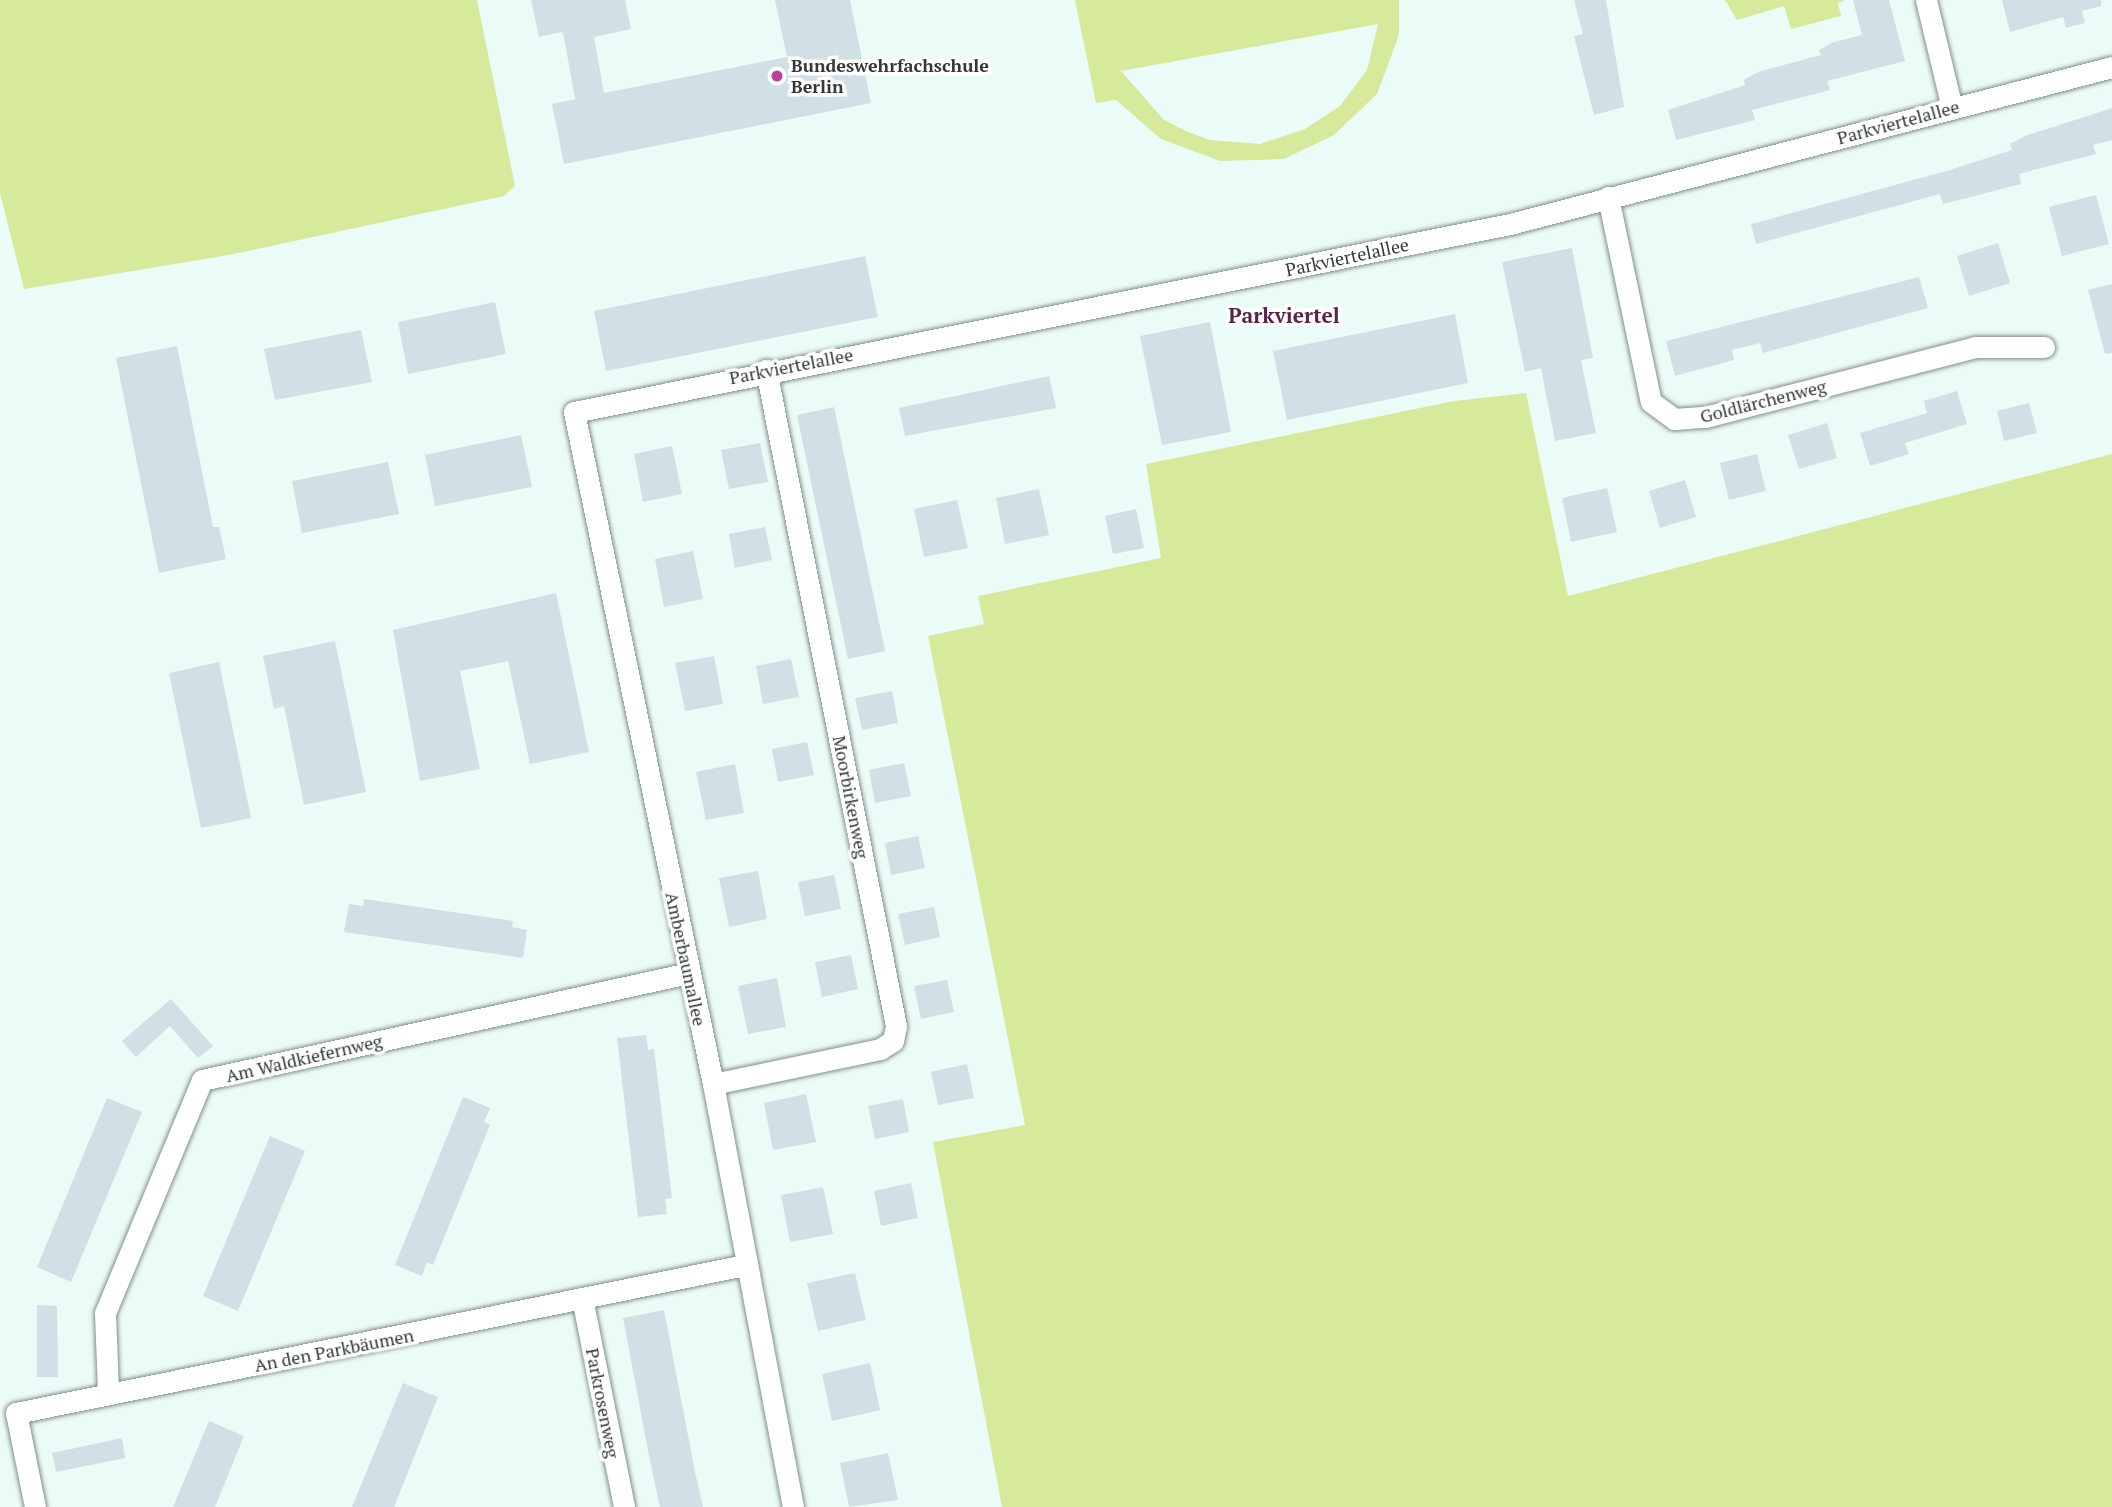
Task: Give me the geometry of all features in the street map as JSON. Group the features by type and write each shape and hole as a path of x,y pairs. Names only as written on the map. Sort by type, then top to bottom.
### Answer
{"street":[{"path":"1926,0 1952,108"},
{"name":"Parkviertelallee","path":"574,412 766,370 1483,229 2112,67"},
{"name":"Goldlärchenweg","path":"1608,197 1651,401 1674,419 1706,417 1975,347 2044,347"},
{"name":"Moorbirkenweg","path":"713,1084 880,1049 893,1041 896,1026 766,370"},
{"name":"Amberbaumallee","path":"574,412 713,1084 745,1265 793,1507"},
{"name":"Am Waldkiefernweg","path":"108,1391 104,1313 202,1080 688,973"},
{"name":"An den Parkbäumen","path":"35,1507 16,1413 108,1391 412,1336 745,1265"},
{"name":"Parkrosenweg","path":"582,1298 624,1507"}],"green space":[{"path":"0,0 477,0 515,186 504,196 229,255 24,289 0,193"},
{"path":"1075,0 1399,0 1399,35 1377,94 1334,135 1284,159 1220,161 1161,139 1116,100 1096,103","holes":["1378,24 1367,70 1340,106 1305,129 1260,144 1210,140 1164,120 1121,71"]},
{"path":"1725,0 1845,0 1838,3 1841,16 1791,29 1784,6 1737,20"},
{"path":"1526,393 1568,596 2112,454 2112,1507 1002,1507 933,1142 1025,1125 928,636 984,624 978,596 1161,558 1146,464 1454,401"}],"building":[{"name":"Bundeswehrfachschule Berlin","path":"531,0 625,0 631,29 594,37 604,93 787,57 775,0 850,0 871,103 564,164 552,104 575,99 564,37 562,32 539,37"},
{"path":"1574,0 1606,0 1624,107 1594,115 1574,36 1583,34"},
{"path":"1853,0 1889,0 1905,61 1827,81 1830,90 1752,110 1755,120 1676,140 1668,110 1745,85 1744,80 1758,72 1821,55 1819,50 1834,42 1862,35"},
{"path":"2002,0 2101,0 2101,6 2082,11 2085,23 2066,28 2063,17 2010,32"},
{"path":"2112,108 2112,140 2093,145 2096,154 2019,174 2021,184 1943,204 1940,194 1756,244 1751,224 1950,170 2012,150 2010,144 2025,136"},
{"path":"2096,195 2109,244 2062,256 2049,207"},
{"path":"1998,243 2010,283 1969,296 1957,256"},
{"path":"1572,248 1593,358 1581,360 1596,433 1555,441 1541,368 1525,372 1502,262"},
{"path":"865,256 878,317 606,371 594,311"},
{"path":"1919,277 1928,308 1763,353 1760,343 1732,350 1734,360 1675,376 1666,341"},
{"path":"2112,284 2112,353 2105,354 2088,290"},
{"path":"495,302 506,354 408,374 398,322"},
{"path":"1455,314 1468,383 1287,420 1273,351"},
{"path":"1210,322 1231,432 1162,445 1140,336"},
{"path":"361,330 372,382 275,400 264,349"},
{"path":"177,346 213,527 219,527 226,559 159,573 116,358"},
{"path":"1049,376 1056,408 905,436 899,408"},
{"path":"1957,391 1967,424 1905,443 1909,454 1870,466 1860,433 1927,413 1924,401"},
{"path":"2029,403 2037,433 2004,441 1997,411"},
{"path":"834,407 885,651 848,659 797,415"},
{"path":"1827,423 1837,458 1799,469 1788,435"},
{"path":"521,435 532,487 435,506 425,455"},
{"path":"760,443 768,482 729,489 721,450"},
{"path":"672,446 682,494 643,502 634,454"},
{"path":"1757,454 1766,491 1729,500 1720,463"},
{"path":"388,462 399,514 302,533 292,481"},
{"path":"1685,480 1696,517 1660,528 1649,491"},
{"path":"1607,488 1617,532 1571,542 1562,498"},
{"path":"1039,489 1049,535 1005,544 996,498"},
{"path":"957,500 968,548 924,557 914,509"},
{"path":"1136,509 1144,548 1113,554 1105,516"},
{"path":"765,527 772,560 735,568 729,534"},
{"path":"693,551 703,599 664,607 655,559"},
{"path":"556,593 589,752 530,764 508,661 460,671 480,769 420,781 393,630"},
{"path":"335,641 366,792 304,805 284,706 274,709 263,656"},
{"path":"714,656 723,704 685,711 675,663"},
{"path":"791,659 799,697 763,704 756,666"},
{"path":"219,662 251,818 201,828 169,673"},
{"path":"892,691 898,723 862,730 855,698"},
{"path":"807,742 814,775 778,782 772,749"},
{"path":"904,763 911,796 875,803 869,770"},
{"path":"735,764 744,813 706,820 696,772"},
{"path":"918,836 925,868 891,875 885,843"},
{"path":"758,871 767,919 729,927 719,878"},
{"path":"834,875 841,909 805,916 798,882"},
{"path":"364,899 513,921 512,927 527,930 523,958 344,932 349,904 363,906"},
{"path":"934,907 940,937 905,945 898,914"},
{"path":"851,955 858,989 822,997 815,962"},
{"path":"777,978 786,1027 748,1034 738,986"},
{"path":"947,980 954,1012 921,1019 914,986"},
{"path":"171,999 213,1046 198,1058 170,1026 136,1057 122,1041"},
{"path":"646,1035 648,1050 654,1049 672,1198 665,1199 667,1214 638,1217 617,1038"},
{"path":"967,1064 974,1098 938,1105 931,1072"},
{"path":"806,1094 816,1142 773,1150 764,1103"},
{"path":"463,1097 490,1108 484,1122 490,1125 433,1265 427,1262 422,1276 395,1265"},
{"path":"107,1098 142,1112 71,1282 37,1267"},
{"path":"903,1099 909,1132 875,1139 868,1106"},
{"path":"270,1136 305,1151 238,1311 203,1296"},
{"path":"911,1183 918,1218 881,1226 874,1191"},
{"path":"823,1187 833,1234 790,1242 781,1195"},
{"path":"855,1273 866,1320 818,1331 807,1283"},
{"path":"37,1305 57,1306 58,1377 37,1377"},
{"path":"664,1310 703,1507 660,1507 649,1456 623,1318"},
{"path":"870,1363 880,1410 832,1421 822,1374"},
{"path":"403,1383 438,1397 394,1507 352,1507"},
{"path":"209,1421 244,1436 215,1507 173,1507"},
{"path":"122,1438 125,1458 56,1472 52,1453"},
{"path":"888,1453 898,1500 849,1507 840,1463"}],"place":[{"name":"Bundeswehrfachschule Berlin","path":"777,76"}],"district":[{"name":"Parkviertel","path":"1284,315"}]}
